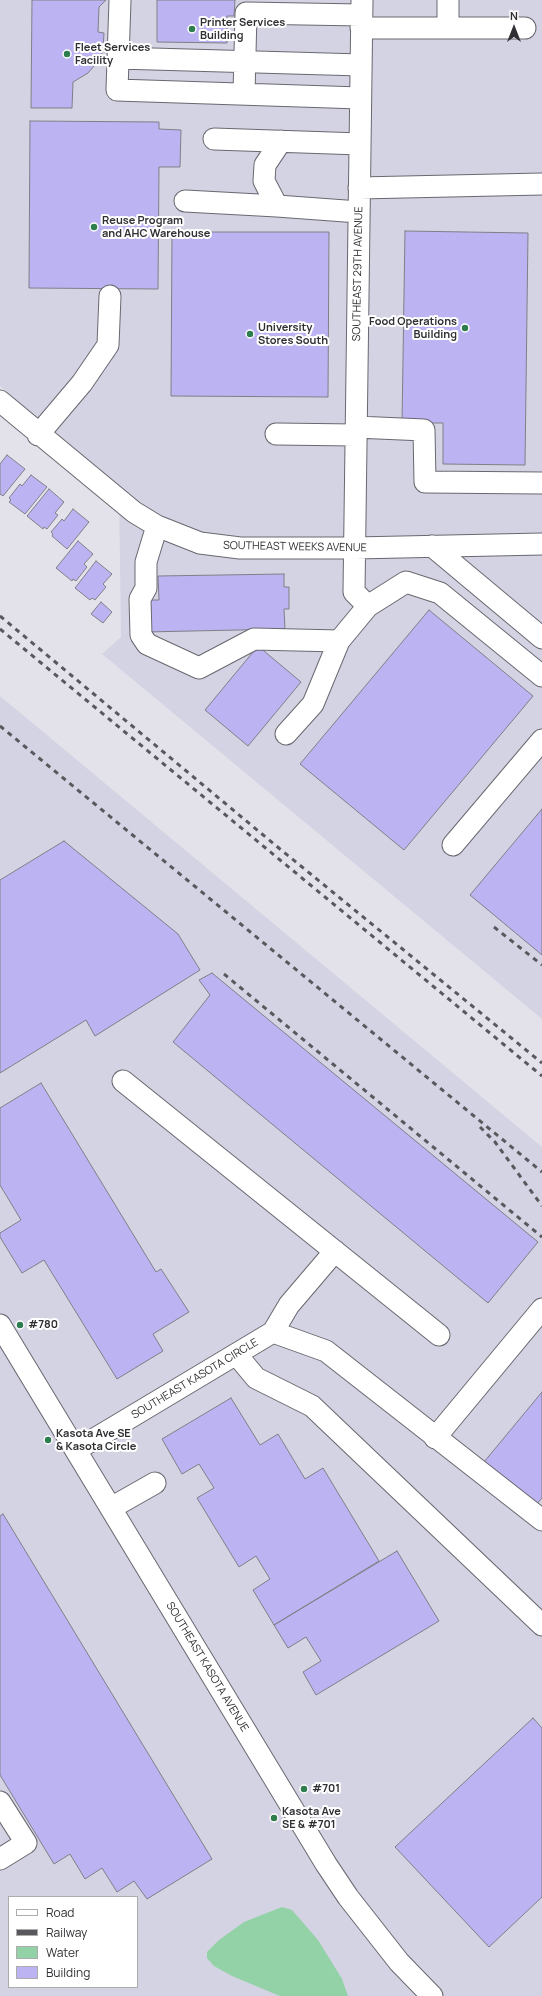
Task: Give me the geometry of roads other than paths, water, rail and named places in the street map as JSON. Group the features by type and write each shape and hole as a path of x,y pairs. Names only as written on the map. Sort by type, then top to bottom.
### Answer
{"street":[{"path":"120,0 117,90 360,98"},
{"path":"448,0 448,28"},
{"path":"244,94 246,13 361,14 448,28 526,28"},
{"name":"SOUTHEAST 29TH AVENUE","path":"361,14 354,592 368,606"},
{"path":"118,58 361,65"},
{"path":"214,139 360,144"},
{"path":"277,206 264,180 265,165 281,141"},
{"path":"359,188 540,184"},
{"path":"185,201 359,212"},
{"path":"38,435 82,383 108,345 110,296"},
{"name":"SOUTHEAST WEEKS AVENUE","path":"0,401 38,435 122,503 157,526 200,543 240,548 355,548 542,544"},
{"path":"276,434 424,430 425,482 542,483"},
{"path":"157,526 146,562 146,588 140,600 141,635 147,644 199,668 254,639 339,641"},
{"path":"432,546 542,638"},
{"path":"286,734 313,704 339,641 368,606 406,582 440,593 542,676"},
{"path":"453,845 542,740"},
{"path":"123,1080 439,1335"},
{"path":"335,1251 289,1305 273,1332 326,1351 435,1438 542,1520"},
{"path":"435,1438 542,1309"},
{"name":"SOUTHEAST KASOTA AVENUE","path":"0,1325 326,1864 348,1897 399,1962 432,1996"},
{"name":"SOUTHEAST KASOTA CIRCLE","path":"76,1450 273,1332"},
{"path":"236,1354 256,1378 312,1406 542,1625"},
{"path":"111,1508 155,1483"},
{"path":"0,1802 26,1843 0,1859"}],"water":[{"path":"282,1907 292,1910 318,1940 342,1979 348,1996 280,1996 232,1976 214,1966 207,1958 207,1952 219,1940 244,1922"}],"railway":[{"path":"0,616 280,849 542,1063"},
{"path":"0,629 542,1076"},
{"path":"0,726 542,1172"},
{"path":"494,927 542,965"},
{"path":"224,974 542,1237"},
{"path":"480,1127 495,1142 542,1206"}],"place":[{"name":"Printer Services Building","path":"192,29"},
{"name":"Fleet Services Facility","path":"67,54"},
{"name":"Reuse Program and AHC Warehouse","path":"94,227"},
{"name":"Food Operations Building","path":"465,328"},
{"name":"University Stores South","path":"250,334"},
{"name":"#780","path":"20,1325"},
{"name":"Kasota Ave SE & Kasota Circle","path":"48,1440"},
{"name":"#701","path":"304,1789"},
{"name":"Kasota Ave SE & #701","path":"274,1818"}]}
